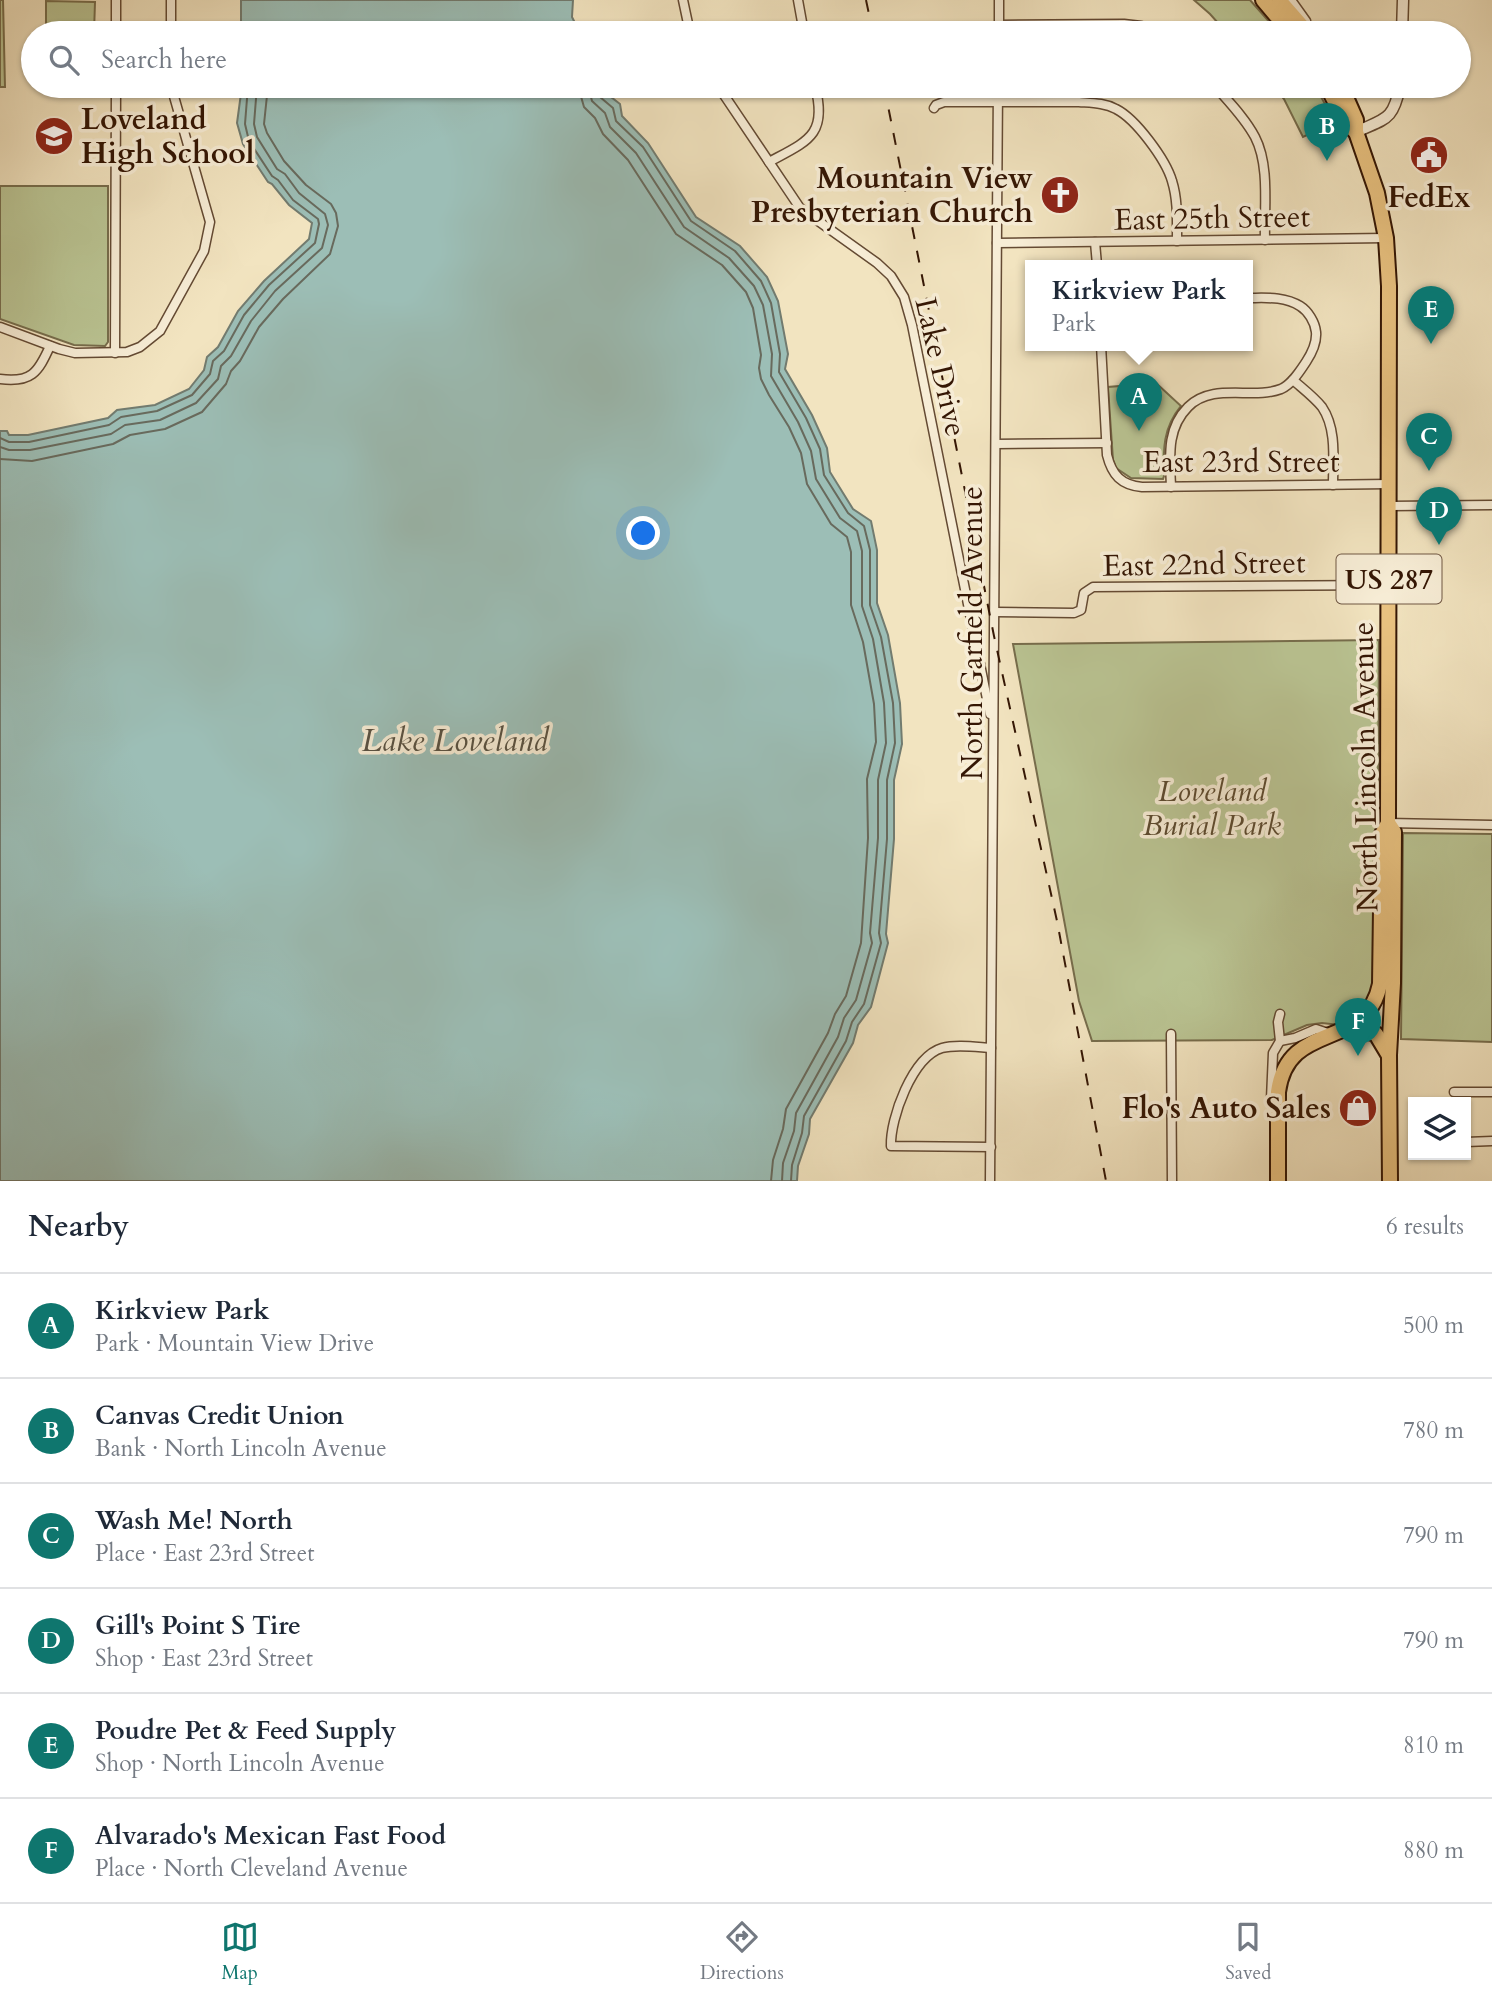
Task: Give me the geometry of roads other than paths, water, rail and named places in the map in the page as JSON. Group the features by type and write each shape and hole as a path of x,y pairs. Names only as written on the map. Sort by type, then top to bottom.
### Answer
{"highway":[{"path":"1264,0 1281,21"},
{"path":"1279,0 1297,21"},
{"name":"US 287","path":"1333,98 1346,123 1356,132"},
{"name":"US 287","path":"1346,98 1356,120 1356,132"},
{"name":"North Lincoln Avenue","path":"1356,132 1377,193 1386,238 1391,334 1388,823 1394,832 1394,845 1393,983 1389,1055 1390,1181"},
{"name":"US 287","path":"1278,1181 1278,1092 1282,1074 1288,1063 1305,1046 1338,1032 1367,1015 1377,997 1380,985 1382,834 1388,823"},
{"path":"1338,1032 1362,1030 1376,1034 1389,1055"}],"street":[{"path":"116,0 116,21"},
{"path":"171,0 171,21"},
{"path":"683,0 687,21"},
{"path":"797,0 801,21"},
{"path":"999,0 999,21"},
{"path":"1291,0 1306,21"},
{"path":"1403,21 1404,0"},
{"path":"115,353 116,98"},
{"path":"0,327 75,353 134,350 160,331 204,251 208,236 209,218 174,98"},
{"name":"Lake Drive","path":"726,98 800,208 886,270 900,289 908,307 994,727"},
{"path":"769,162 795,148 815,130 820,112 817,98"},
{"name":"North Garfield Avenue","path":"990,1181 998,98"},
{"path":"1225,98 1245,121 1260,148 1265,240"},
{"path":"1356,132 1390,116 1397,98"},
{"path":"934,108 936,104 944,102 1094,103 1122,112 1157,152 1170,173 1176,207 1177,241"},
{"name":"East 25th Street","path":"997,243 1386,238"},
{"path":"1095,242 1097,260"},
{"path":"1171,487 1170,440 1179,416 1189,405 1215,394 1278,390 1293,380 1313,349 1316,332 1312,319 1303,308 1288,300 1253,298"},
{"path":"0,379 21,380 37,371 50,346"},
{"path":"1101,351 1107,443"},
{"path":"1293,380 1327,415 1331,430 1333,485"},
{"name":"East 23rd Street","path":"996,444 1107,443 1110,466 1118,479 1132,486 1390,484"},
{"path":"1390,506 1492,505"},
{"name":"East 22nd Street","path":"995,612 1079,612 1083,606 1084,593 1093,587 1389,585"},
{"path":"1388,823 1492,825"},
{"path":"1278,1153 1272,1144 1271,1106 1273,1053 1280,1041 1280,1014"},
{"path":"1280,1041 1316,1029 1338,1032"},
{"path":"1171,1034 1172,1181"},
{"path":"991,1048 946,1047 926,1057 897,1108 890,1139 891,1146 991,1147"},
{"path":"1454,1092 1492,1091"},
{"path":"1471,1142 1492,1141"}],"water":[{"path":"241,0 573,0 574,21 241,21"},
{"name":"Lake Loveland","path":"240,98 612,98 620,104 622,116 648,143 696,217 740,246 767,277 778,301 788,354 785,369 812,415 827,448 830,472 853,509 871,521 877,550 877,603 888,635 900,703 902,744 894,780 894,839 886,934 888,943 871,1007 858,1025 853,1043 810,1119 797,1181 0,1181 0,431 7,431 9,435 28,435 108,418 117,410 155,405 189,389 204,370 207,357 218,347 238,311 264,281 309,239 312,223 289,205 268,182 243,144 237,123"}],"railway":[{"path":"866,0 870,21"},
{"path":"886,98 994,636 1057,921 1106,1181"}],"place":[{"name":"Loveland High School","path":"54,136"},
{"name":"FedEx","path":"1429,155"},
{"name":"Canvas Credit Union","path":"1327,161"},
{"name":"Mountain View Presbyterian Church","path":"1060,195"},
{"name":"Poudre Pet & Feed Supply","path":"1431,344"},
{"name":"Kirkview Park","path":"1139,431"},
{"name":"Wash Me! North","path":"1429,471"},
{"name":"Gill's Point S Tire","path":"1439,545"},
{"name":"Alvarado's Mexican Fast Food","path":"1358,1056"},
{"name":"Flo's Auto Sales","path":"1358,1108"}],"park label":[{"name":"Loveland Burial Park","path":"1212,808"}]}
